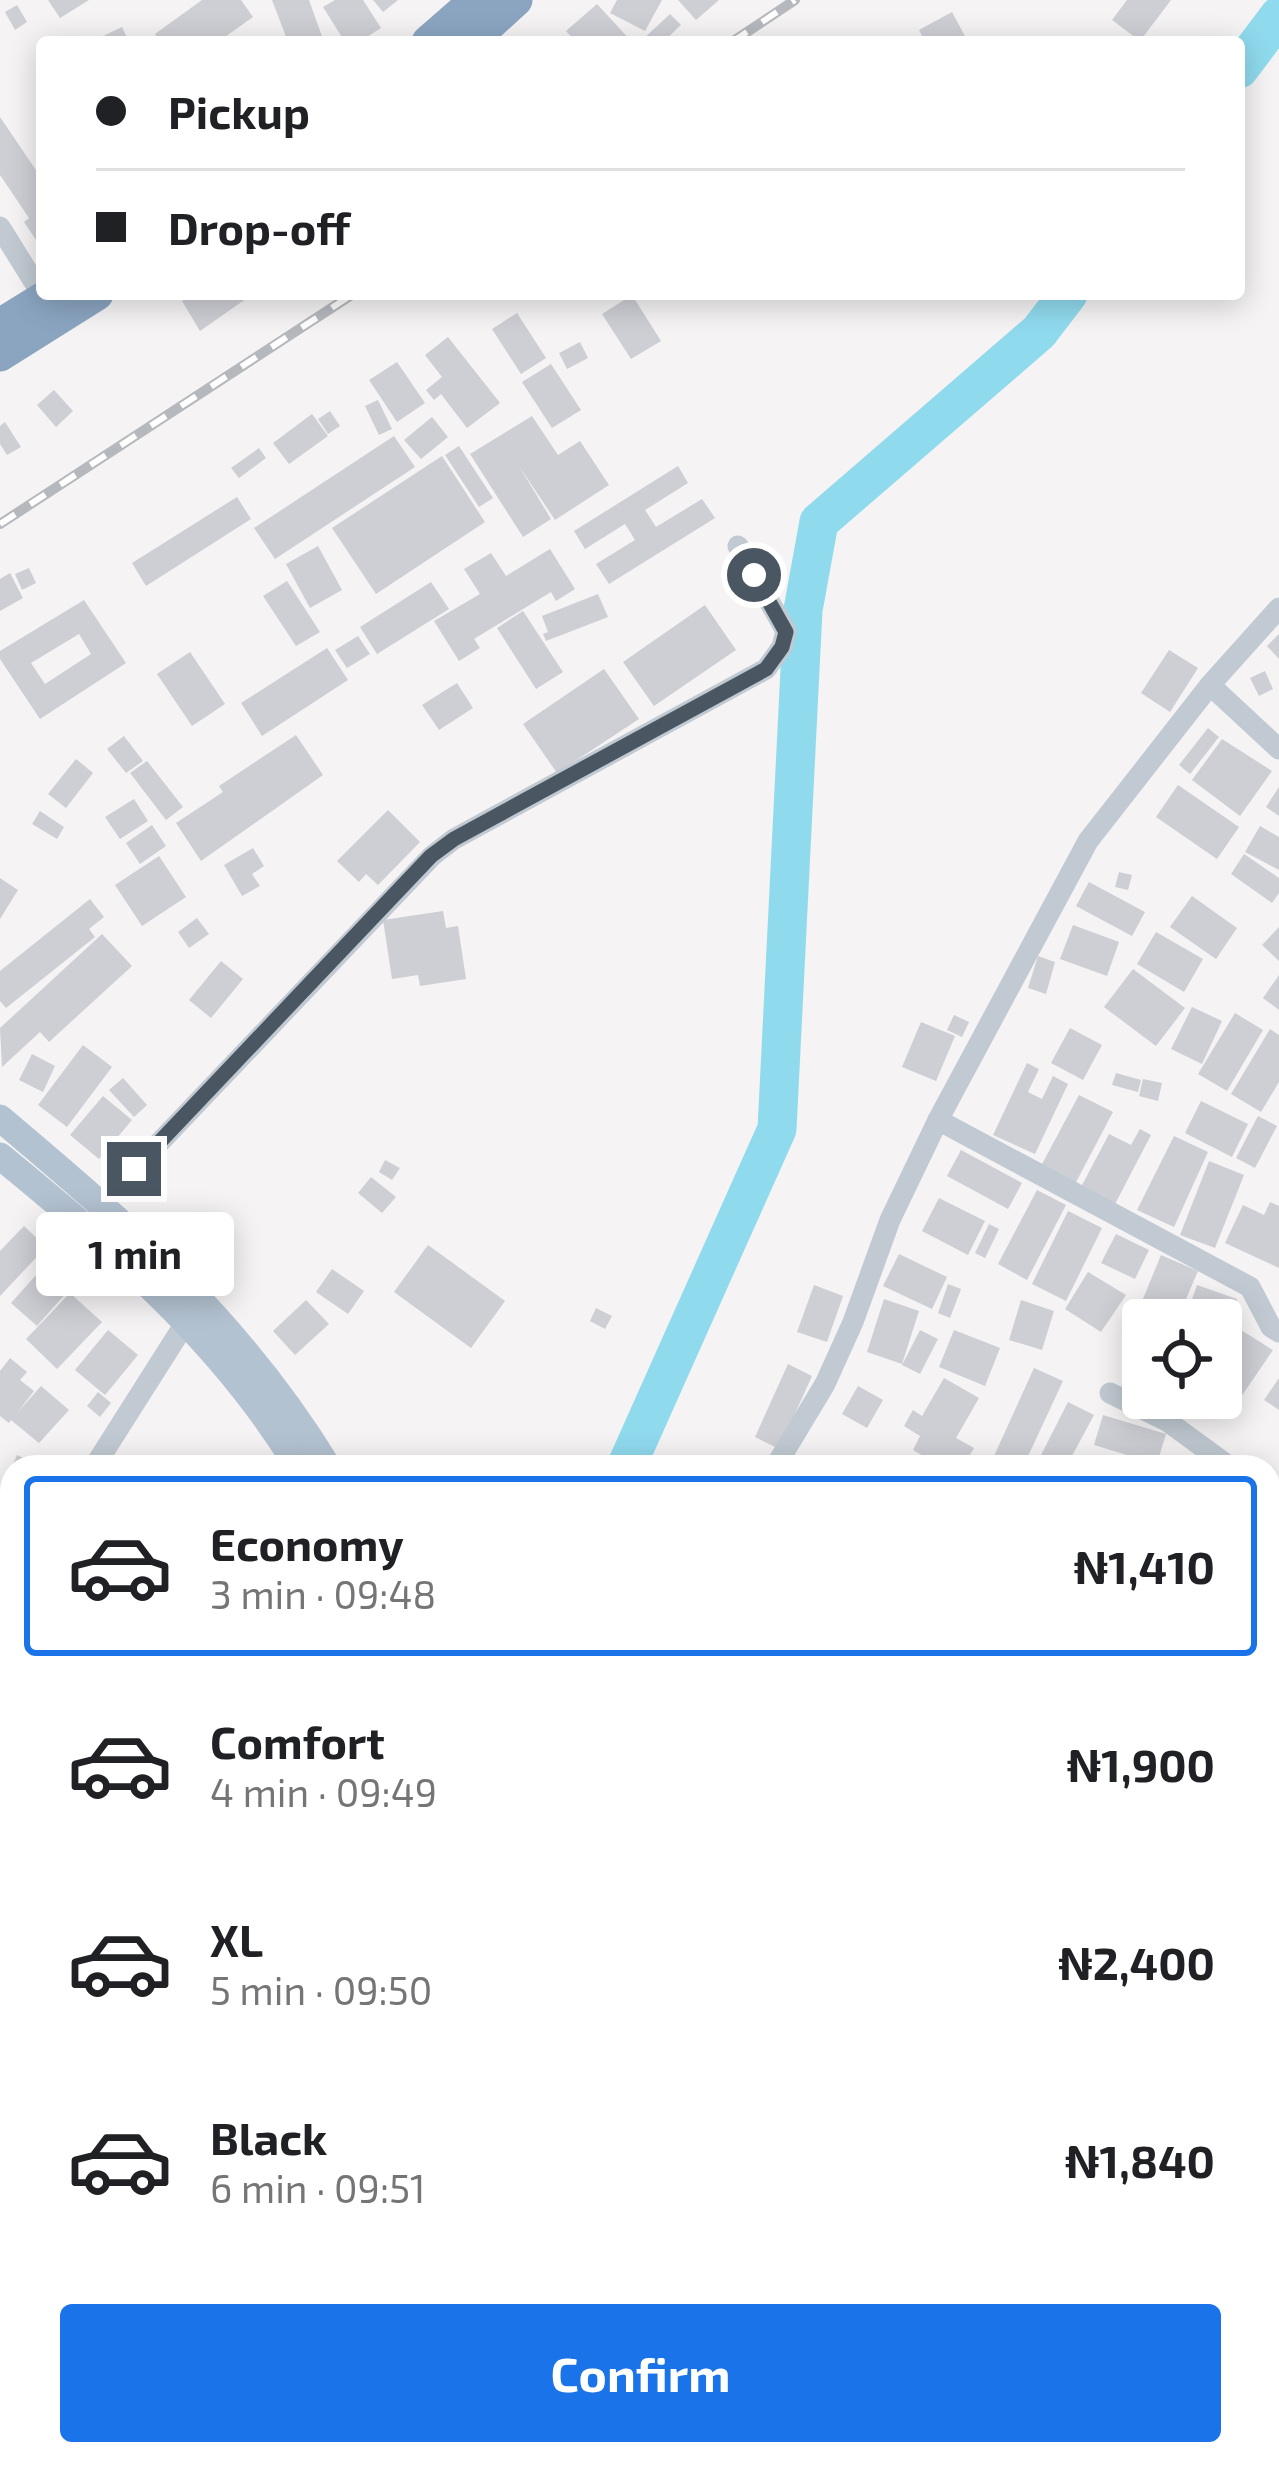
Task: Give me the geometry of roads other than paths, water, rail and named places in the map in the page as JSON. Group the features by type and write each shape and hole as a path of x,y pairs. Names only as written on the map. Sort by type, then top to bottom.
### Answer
{"highway":[{"path":"435,36 476,0"},
{"path":"477,36 516,0"},
{"path":"0,326 41,300"},
{"path":"0,355 87,300"}],"main road":[{"path":"0,1118 101,1204 225,1324 266,1372 320,1455"},
{"path":"0,1156 98,1236 186,1322 255,1402 290,1455"}],"street":[{"path":"0,227 36,280"},
{"path":"101,1204 431,856 454,839 766,669 782,647 786,632 738,547"},
{"path":"782,1455 825,1384 890,1220 938,1120 1088,841 1210,685 1279,608"},
{"path":"1210,685 1279,748"},
{"path":"938,1120 1250,1287 1271,1327 1279,1332"},
{"path":"102,1455 186,1322"},
{"path":"1111,1393 1167,1421 1214,1455"}],"waterway":[{"path":"1245,61 1279,16"},
{"path":"631,1455 777,1129 803,610 819,522 1039,332 1063,300"}],"railway":[{"path":"741,36 795,0"},
{"path":"0,524 344,300"}]}
